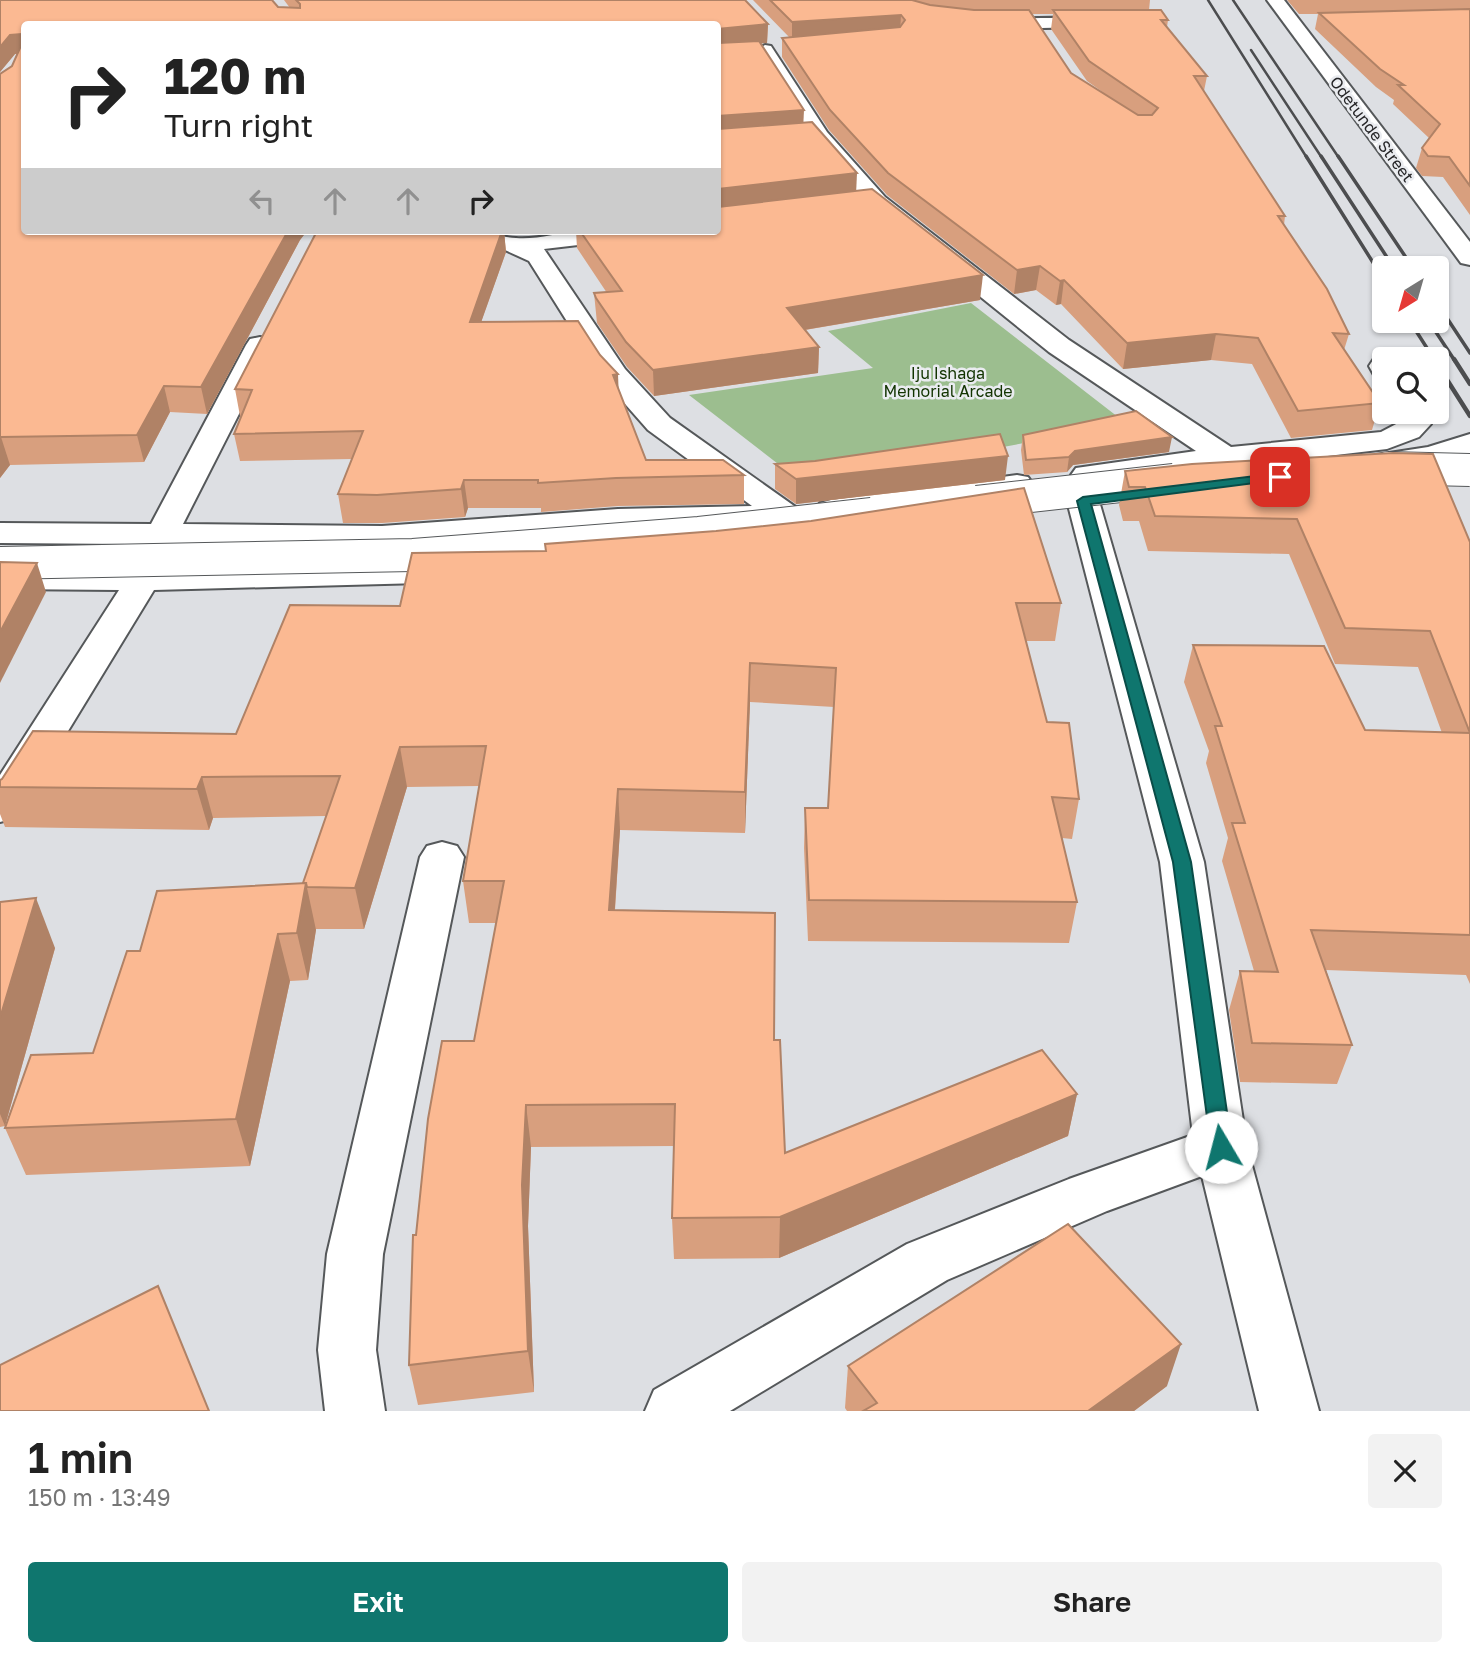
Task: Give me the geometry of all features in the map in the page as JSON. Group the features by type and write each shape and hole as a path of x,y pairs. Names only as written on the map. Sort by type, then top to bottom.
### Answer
{"street":[{"path":"888,0 936,18 1035,23 1125,22"},
{"name":"Odetunde Street","path":"1275,0 1467,251"},
{"path":"1292,22 1319,21"},
{"path":"1035,23 1046,41"},
{"path":"764,50 820,136 877,202 1059,346 1225,457"},
{"path":"850,205 877,202"},
{"path":"425,240 494,240 522,245 605,235"},
{"path":"522,245 538,256 614,374 659,424 785,515"},
{"path":"163,532 270,326"},
{"path":"0,533 163,532 382,536 618,519 785,515 871,506 1225,457 1387,440 1408,431 1416,424"},
{"path":"0,579 143,580 377,576 638,564 806,547 1083,501 1433,456 1470,443"},
{"path":"0,563 413,555 699,533 1184,479 1383,468 1470,470"},
{"path":"1083,501 1182,862 1221,1147 1289,1411"},
{"path":"0,808 143,580"},
{"path":"355,1411 347,1350 355,1254 442,857"},
{"path":"675,1411 927,1262 1088,1195 1221,1147"}],"green space":[{"name":"Iju Ishaga Memorial Arcade","path":"971,303 1127,424 804,484 689,395 873,368 828,331"}],"building":[{"path":"0,0 272,0 278,7 300,8 296,0 745,0 768,24 721,29 721,21 21,21 21,34 10,35 0,47"},
{"path":"770,0 912,0 974,10 1029,10 1071,73 1138,115 1152,115 1158,108 1089,61 1053,10 1161,10 1168,20 1161,20 1207,76 1194,76 1285,216 1278,216 1327,289 1349,334 1333,333 1372,391 1372,404 1298,411 1258,338 1216,334 1127,343 1064,280 1060,281 1040,266 1017,270 888,173 830,110 782,38 900,27 905,20 901,15 792,22"},
{"path":"1470,9 1470,186 1449,157 1428,156 1422,148 1440,124 1398,85 1404,85 1380,69 1319,13"},
{"path":"21,34 21,235 286,235 201,387 164,386 137,435 0,438 0,74 12,66 20,48"},
{"path":"759,41 804,110 721,116 721,43"},
{"path":"812,122 857,173 721,189 721,129"},
{"path":"872,189 983,275 787,308 819,347 653,370 626,342 596,298 594,293 622,291 583,235 721,235 721,207"},
{"path":"315,235 501,235 470,322 578,321 600,355 618,374 613,375 646,460 723,460 744,475 538,483 538,480 464,480 461,489 377,495 338,494 363,431 234,434 252,390 235,389"},
{"path":"1136,411 1172,437 1075,451 1069,457 1026,460 1023,435"},
{"path":"1000,434 1008,456 796,479 775,464 815,461"},
{"path":"1393,453 1433,454 1470,542 1470,733 1430,631 1345,628 1297,519 1155,516 1145,487 1129,487 1125,471 1192,464"},
{"path":"1024,488 1061,603 1016,603 1047,722 1069,723 1079,799 1052,797 1077,902 809,900 805,808 828,808 836,668 750,663 745,792 618,789 609,910 775,913 774,1040 780,1040 785,1153 1042,1050 1077,1094 780,1217 672,1218 675,1104 526,1105 522,1185 528,1351 409,1365 413,1235 416,1235 428,1119 442,1041 474,1041 504,881 463,881 486,746 400,747 355,888 307,887 306,883 303,883 340,776 202,777 197,789 0,787 0,780 33,731 236,734 290,605 400,606 412,553 546,551 545,544 811,521"},
{"path":"0,562 37,563 0,632"},
{"path":"1193,645 1324,646 1365,730 1470,733 1470,935 1311,930 1352,1045 1252,1043 1240,971 1278,972 1232,823 1245,823 1215,726 1222,726"},
{"path":"306,883 297,933 278,934 236,1119 5,1128 31,1055 93,1053 127,951 140,951 157,891"},
{"path":"36,898 0,1018 0,902"},
{"path":"1068,1224 1181,1344 1088,1411 863,1411 877,1403 848,1366"},
{"path":"158,1286 209,1411 0,1411 0,1365"}],"railway":[{"path":"1208,0 1307,158"},
{"path":"1233,0 1339,158"},
{"path":"1251,50 1322,158"},
{"path":"1306,156 1372,261"},
{"path":"1321,156 1386,256"},
{"path":"1338,156 1405,256"},
{"path":"1449,321 1470,353"},
{"path":"1417,333 1426,347"},
{"path":"1437,333 1455,361"},
{"path":"1454,359 1470,384"},
{"path":"1449,383 1470,416"}],"route":[{"path":"1221,1147 1182,862 1083,501 1280,477"}]}
